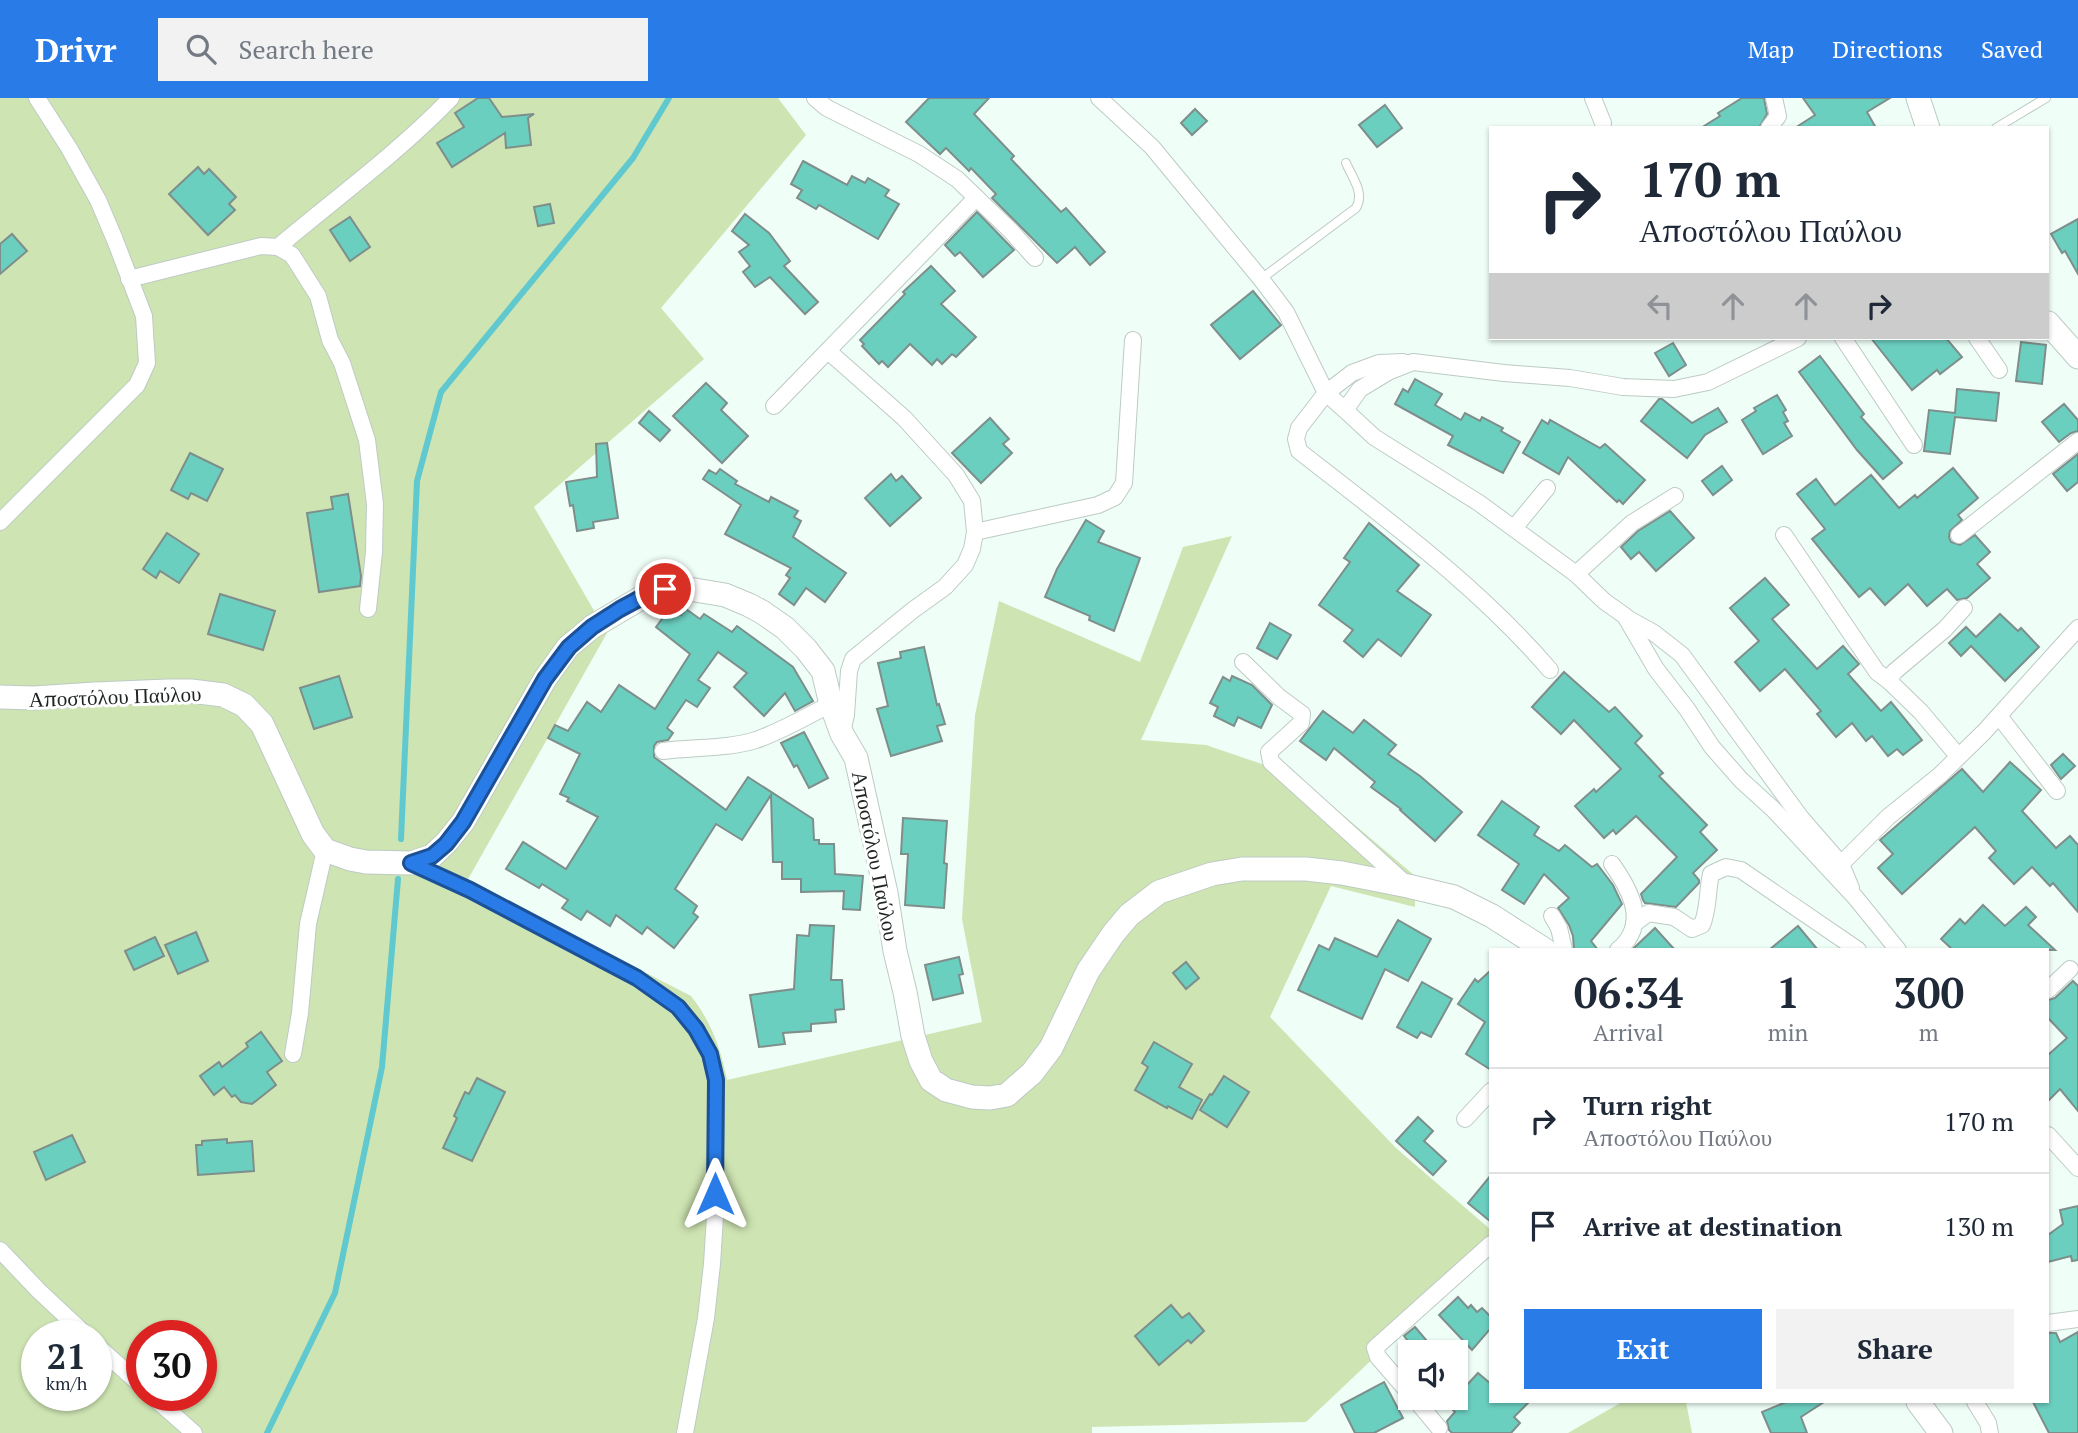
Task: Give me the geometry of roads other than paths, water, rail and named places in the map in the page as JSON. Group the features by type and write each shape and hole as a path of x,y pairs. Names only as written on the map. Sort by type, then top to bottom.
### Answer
{"street":[{"path":"0,522 137,386 147,363 144,316 116,240 98,200 37,98"},
{"path":"278,247 380,164 451,98"},
{"path":"815,98 827,108 919,154 957,179 1012,231 1035,258"},
{"path":"1593,98 1603,123"},
{"path":"1771,126 1779,116 1773,98"},
{"path":"1918,98 1927,126"},
{"path":"1102,100 1152,147 1261,279 1286,312 1326,393 1374,437 1479,503 1576,573 1604,601 1654,633 1682,655 1801,817 1841,864 1855,897"},
{"path":"774,406 975,198"},
{"path":"129,279 261,246 278,247 292,255 318,296 330,340 342,363 367,440 375,504 374,552 368,609"},
{"path":"2049,324 2078,357"},
{"path":"975,531 1098,505 1115,497 1124,483 1133,340"},
{"path":"1550,670 1530,646 1466,584 1299,451 1296,439 1299,428 1326,393 1352,373 1379,363 1413,362 1570,378 1623,387 1674,390 1708,382 1794,340"},
{"path":"1844,340 1914,445"},
{"path":"1978,340 1999,370"},
{"path":"828,351 904,418 956,474 972,501 975,531 972,549 965,565 945,587 853,659 849,671 842,734"},
{"path":"1345,410 1360,389 1390,371 1413,362"},
{"path":"1959,535 2078,441"},
{"path":"1514,528 1547,488"},
{"path":"1576,573 1632,523 1675,496"},
{"path":"1784,535 1877,672 1921,712 1958,756"},
{"name":"Αποστόλου Παύλου","path":"0,697 191,691 223,695 251,711 262,724 313,834 325,850 337,856 366,862 411,863 432,856 446,844 463,822 545,679 569,647 592,627 646,595 665,589 706,591 749,605 785,628 823,671 842,734 856,758 886,893 913,1036 921,1062 931,1080 946,1090 960,1094 990,1098 1006,1095 1032,1073 1051,1048 1088,971 1129,915 1159,892 1212,874 1254,868 1318,871 1408,886 1454,897 1492,916 1542,948"},
{"path":"1889,681 1894,671 1945,629 1964,608"},
{"path":"1625,616 1656,669 1712,747 1855,897 1897,948"},
{"path":"1841,864 1888,817 1940,775 2000,716 2078,628"},
{"path":"1243,662 1301,714 1301,723 1269,752 1271,762 1408,886"},
{"path":"663,751 755,740 831,704"},
{"path":"2000,716 2057,790"},
{"path":"293,1054 300,1013 308,924 325,850"},
{"path":"411,863 470,890 637,978 678,1007 696,1029 710,1054 716,1080 712,1264 706,1318 685,1433"},
{"path":"1612,864 1624,881 1636,913 1627,943 1621,948"},
{"path":"1634,924 1648,913 1674,917 1692,929 1702,925 1711,874 1726,867 1741,870 1765,885 1855,948"},
{"path":"1552,916 1559,928 1564,948"},
{"path":"2049,989 2070,969"},
{"path":"1465,1119 1489,1093"},
{"path":"2049,1136 2078,1168"},
{"path":"1398,1380 1378,1357 1375,1348 1489,1246"},
{"path":"0,1250 70,1320"},
{"path":"2049,1323 2078,1319"},
{"path":"112,1359 126,1372"},
{"path":"1919,1403 1941,1433"},
{"path":"1976,1403 1988,1423 1990,1433"},
{"path":"1424,1410 1438,1428"},
{"path":"169,1411 194,1433"}],"lane":[{"path":"1999,126 2046,98"},
{"path":"1261,279 1356,208 1360,202 1360,193 1346,163"}],"waterway":[{"path":"401,839 417,481 441,392 633,158 669,98"},
{"path":"267,1433 335,1293 382,1067 398,879"}]}
